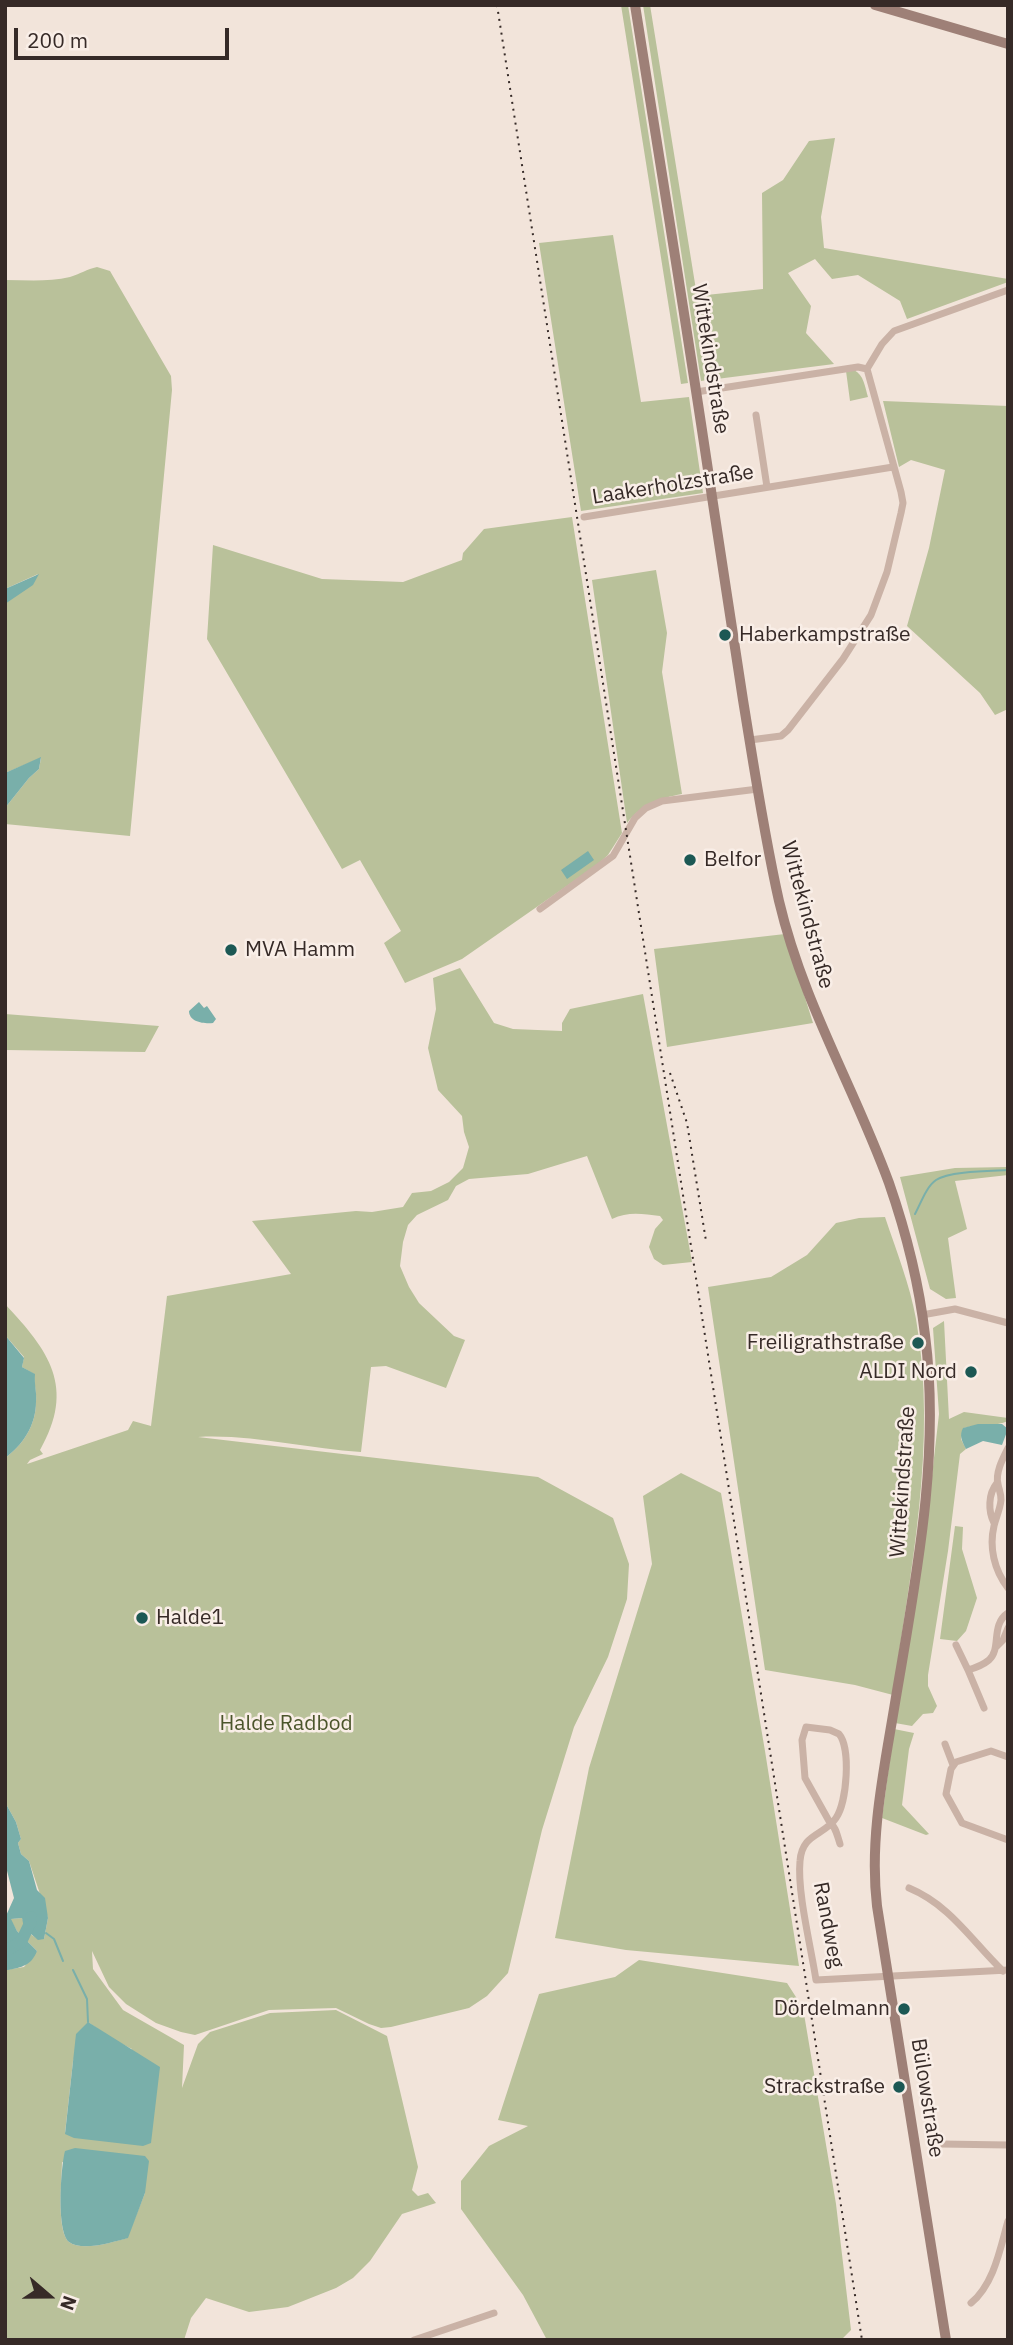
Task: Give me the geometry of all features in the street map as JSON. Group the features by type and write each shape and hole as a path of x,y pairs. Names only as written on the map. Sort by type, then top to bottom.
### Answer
{"main road":[{"name":"Wittekindstraße","path":"635,5 775,884 793,951 835,1060 888,1181 909,1249 927,1349 929,1439 925,1500 876,1821"},
{"path":"875,5 1008,44"},
{"name":"Bülowstraße","path":"876,1821 875,1886 946,2340"}],"street":[{"path":"750,740 781,736 788,730 844,659 871,615 887,572 903,503 867,369 882,344 894,331 1008,290"},
{"path":"696,392 858,367 867,369"},
{"name":"Laakerholzstraße","path":"756,415 767,487"},
{"name":"Laakerholzstraße","path":"584,517 893,467"},
{"path":"540,909 612,856 635,818 646,808 662,801 758,789"},
{"path":"922,1315 955,1309 1008,1323"},
{"path":"1008,1448 1000,1464 997,1483 1001,1494 999,1512 994,1523 993,1555 999,1574 1008,1588"},
{"path":"996,1647 995,1637 1002,1618 1008,1613"},
{"path":"968,1671 986,1662 1003,1640 1008,1628"},
{"path":"956,1645 984,1708"},
{"path":"832,1824 840,1810 846,1781 843,1738 830,1730 807,1727 802,1740 804,1778 832,1824 836,1829 840,1844"},
{"path":"945,1744 953,1765 946,1794 962,1823 1008,1840"},
{"path":"953,1765 961,1759 991,1751 1008,1757"},
{"name":"Randweg","path":"832,1824 807,1840 800,1861 816,1980 888,1975"},
{"path":"909,1888 943,1907 1005,1970"},
{"path":"888,1975 1005,1970"},
{"path":"941,2144 1008,2145"},
{"path":"971,2303 981,2295 992,2272 1008,2221"},
{"path":"414,2340 433,2337 494,2313"}],"green space":[{"path":"621,5 628,5 688,383 681,384"},
{"path":"643,5 650,5 697,296 763,289 762,193 783,180 809,141 835,138 821,217 824,248 1008,279 1008,282 907,319 900,301 858,275 832,279 815,259 788,273 811,306 806,333 834,364 701,381"},
{"path":"613,235 641,402 689,397 703,493 581,511 539,243"},
{"path":"97,267 110,271 171,376 172,390 130,836 5,824 5,808 39,769 41,758 5,773 5,604 38,574 5,589 5,280 62,279"},
{"path":"854,370 862,378 868,397 850,401 846,371"},
{"path":"883,401 1008,406 1008,709 995,715 980,693 907,626 929,548 945,470 911,460 899,467"},
{"path":"572,517 622,833 608,855 597,865 462,959 405,983 384,943 401,931 360,860 342,869 207,639 213,545 322,579 403,582 462,560 463,553 484,529"},
{"path":"656,570 667,633 662,672 682,794 652,803 638,811 627,823 592,580"},
{"path":"785,934 813,1023 667,1047 654,949"},
{"name":"Halde Radbod","path":"460,968 494,1023 513,1029 562,1031 562,1023 570,1009 643,994 692,1262 663,1265 654,1259 649,1247 655,1229 663,1220 660,1216 630,1214 612,1219 587,1156 528,1174 469,1179 456,1186 448,1200 417,1215 408,1225 400,1266 419,1303 454,1336 465,1340 446,1388 386,1366 371,1367 361,1452 239,1438 198,1437 538,1477 613,1518 629,1564 627,1599 608,1657 574,1727 542,1830 508,1973 487,1996 469,2008 381,2028 336,2008 269,2010 195,2035 156,2023 126,2004 109,1987 92,1951 93,1969 123,2010 184,2045 182,2088 198,2044 210,2032 270,2013 336,2010 387,2036 418,2167 412,2190 418,2196 428,2193 436,2203 402,2214 370,2261 353,2278 336,2288 288,2307 249,2312 206,2298 191,2318 184,2340 5,2340 5,1970 24,1967 37,1951 17,1931 10,1919 22,1918 32,1935 44,1939 48,1918 29,1861 21,1854 18,1843 21,1839 16,1822 5,1802 5,1458 27,1434 34,1419 36,1399 34,1374 22,1367 24,1357 5,1335 5,1304 45,1354 56,1389 56,1407 51,1428 40,1450 43,1454 27,1464 128,1430 133,1421 151,1426 167,1296 291,1274 252,1221 356,1211 372,1212 403,1207 412,1193 431,1191 449,1182 463,1168 469,1147 462,1116 438,1090 428,1048 436,1009 433,978","holes":["88,2022 132,2049 65,2133 73,2061","62,2162 145,2193 127,2238 89,2246 69,2242 62,2227 61,2216"]},
{"path":"5,1014 159,1026 145,1052 5,1050"},
{"path":"1008,1167 1008,1175 955,1181 967,1229 948,1238 956,1298 946,1299 930,1289 900,1177 955,1168"},
{"path":"885,1217 916,1319 924,1413 923,1460 914,1554 893,1695 855,1685 765,1670 708,1287 771,1277 807,1255 836,1223 859,1218"},
{"path":"944,1321 949,1419 964,1412 1008,1418 1008,1421 964,1428 961,1439 966,1449 960,1454 928,1675 928,1686 937,1706 933,1713 923,1714 912,1726 895,1723 922,1563 939,1414 933,1328"},
{"path":"681,1473 721,1493 799,1966 626,1950 555,1938 589,1768 652,1564 643,1496"},
{"path":"955,1526 963,1527 962,1549 977,1598 966,1631 957,1641 940,1639"},
{"path":"894,1729 914,1733 909,1749 902,1805 929,1834 926,1835 882,1818"},
{"path":"639,1960 787,1983 803,2008 836,2204 851,2330 841,2340 547,2340 523,2295 461,2209 461,2181 489,2146 528,2126 498,2120 539,1994 615,1977"}],"water":[{"path":"39,574 33,585 5,604 5,589"},
{"path":"41,757 39,769 5,808 5,773"},
{"path":"588,851 594,860 567,879 561,870"},
{"path":"199,1002 204,1008 207,1006 216,1019 213,1023 201,1023 191,1018 189,1011"},
{"path":"5,1335 24,1358 22,1367 35,1374 36,1399 34,1419 27,1434 5,1458 7,1392"},
{"path":"978,1424 1002,1424 1008,1429 1002,1445 983,1441 966,1449 961,1436 963,1428"},
{"path":"5,1802 16,1822 21,1839 18,1843 21,1854 29,1861 37,1890 45,1898 48,1918 44,1939 38,1940 24,1928 22,1918 11,1919 17,1931 37,1951 29,1963 8,1970 5,1970 5,1918 14,1898 5,1863"},
{"path":"88,2022 160,2067 151,2143 143,2146 74,2138 65,2134 76,2034"},
{"path":"75,2148 145,2156 149,2161 145,2193 128,2238 82,2246 69,2242 65,2236 61,2212 62,2170 65,2151"}],"waterway":[{"path":"915,1214 929,1187 942,1177 1008,1170"},
{"path":"5,1951 21,1942 31,1917"},
{"path":"46,1933 54,1939 63,1961"},
{"path":"73,1970 87,1999 88,2022"}],"railway":[{"path":"497,5 862,2340"},
{"path":"670,1073 687,1123 706,1241"}],"place":[{"name":"Haberkampstraße","path":"725,635"},
{"name":"Belfor","path":"690,860"},
{"name":"MVA Hamm","path":"231,950"},
{"name":"Freiligrathstraße","path":"918,1343"},
{"name":"ALDI Nord","path":"971,1372"},
{"name":"Halde1","path":"142,1618"},
{"name":"Dördelmann","path":"904,2009"},
{"name":"Strackstraße","path":"899,2087"}]}
